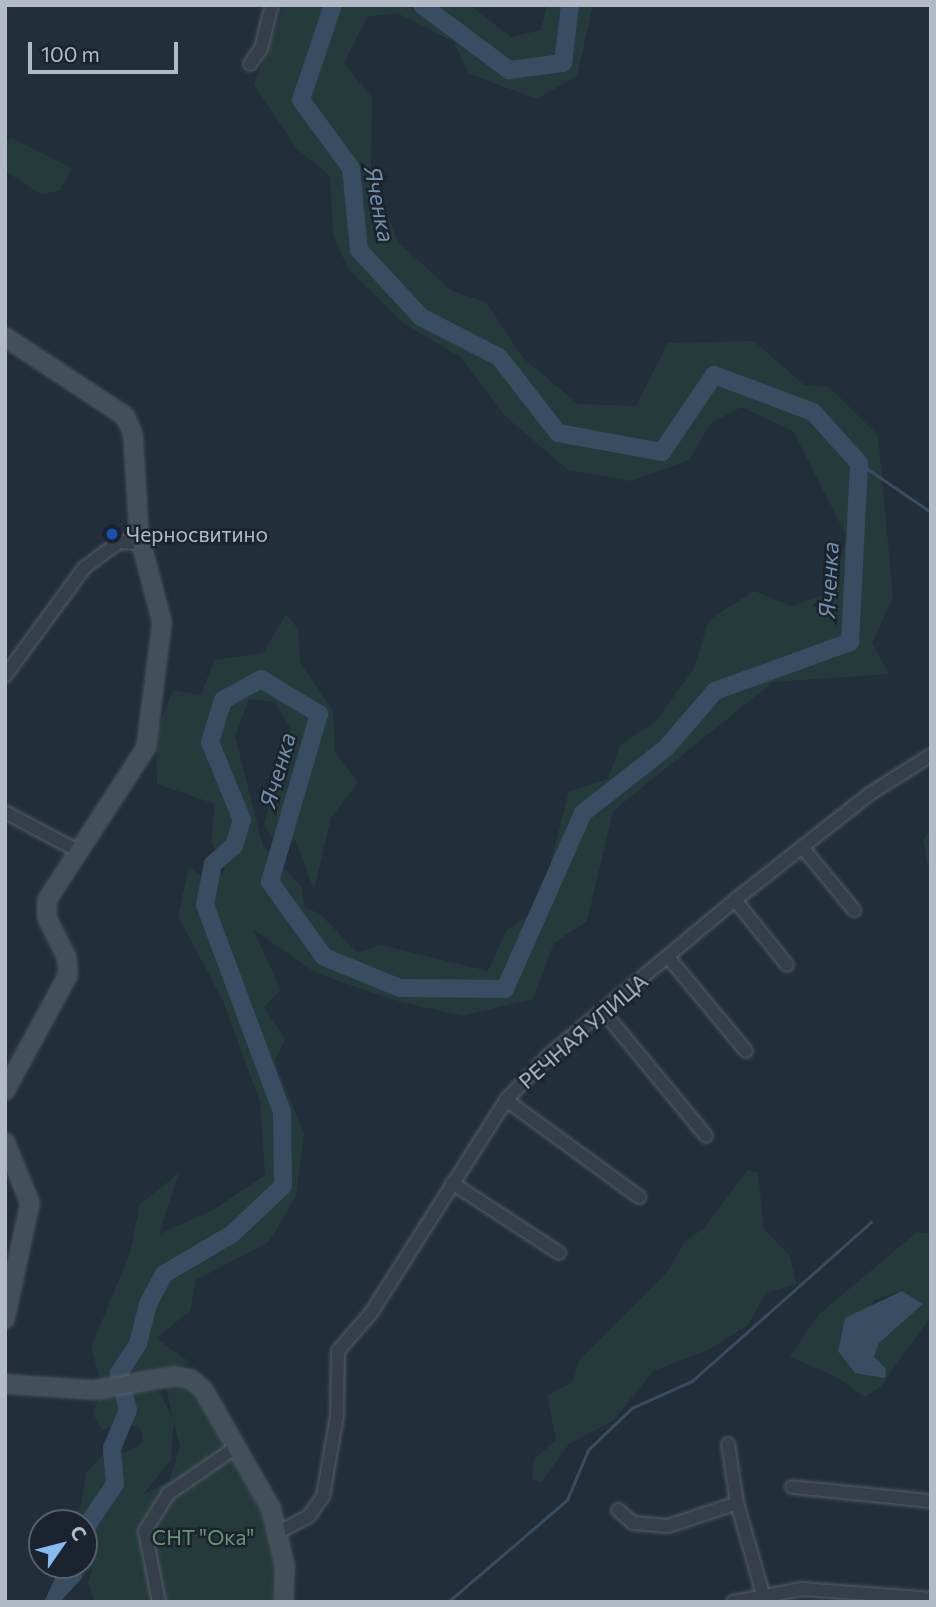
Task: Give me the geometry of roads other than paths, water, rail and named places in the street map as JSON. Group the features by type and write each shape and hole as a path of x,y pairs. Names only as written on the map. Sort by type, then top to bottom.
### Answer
{"street":[{"path":"250,64 261,48 271,5"},
{"path":"5,338 125,416 134,434 141,543 162,622 146,748 47,900 47,918 67,958 65,983 5,1090"},
{"path":"5,676 84,568 119,542 141,543"},
{"name":"РЕЧНАЯ УЛИЦА","path":"277,1533 309,1516 323,1496 337,1416 338,1351 371,1313 506,1100 603,1011 735,900 802,847 931,755"},
{"path":"5,812 79,852"},
{"path":"802,847 854,910"},
{"path":"735,900 788,965"},
{"path":"668,957 746,1051"},
{"path":"603,1011 706,1136"},
{"path":"506,1100 639,1198"},
{"path":"5,1142 30,1203 5,1319"},
{"path":"452,1183 559,1253"},
{"path":"5,1384 94,1390 183,1376 203,1389 234,1448 271,1508 277,1533 284,1602"},
{"path":"728,1444 737,1503 763,1594"},
{"path":"159,1602 145,1531 168,1494 234,1448"},
{"path":"792,1487 931,1502"},
{"path":"618,1510 633,1523 668,1526 737,1503"},
{"path":"733,1602 763,1594 879,1594 931,1599"},
{"path":"879,1594 893,1602"}],"water":[{"path":"902,1291 923,1304 879,1343 874,1357 886,1369 885,1378 855,1373 838,1351 845,1318"},
{"path":"110,1484 110,1500 98,1524 98,1509 91,1509"},
{"path":"55,1579 81,1579 60,1602 44,1602"}],"waterway":[{"name":"Яченка","path":"98,1509 115,1484 112,1448 128,1410 119,1373 138,1344 148,1304 164,1274 232,1234 283,1186 282,1112 205,905 213,864 234,846 242,820 210,742 223,700 261,679 319,714 270,882 324,957 400,988 505,989 583,813 666,748 715,691 850,642 859,463 813,412 714,375 662,452 558,433 499,357 421,317 359,250 351,168 301,100 333,5"},
{"name":"Яченка","path":"422,5 509,70 563,63 570,5"},
{"name":"Яченка","path":"859,463 931,512"},
{"path":"448,1602 567,1500 588,1450 632,1408 692,1381 871,1222"}],"place":[{"name":"Черносвитино","path":"112,534"}],"park label":[{"name":"СНТ \"Ока\"","path":"203,1537"}]}
